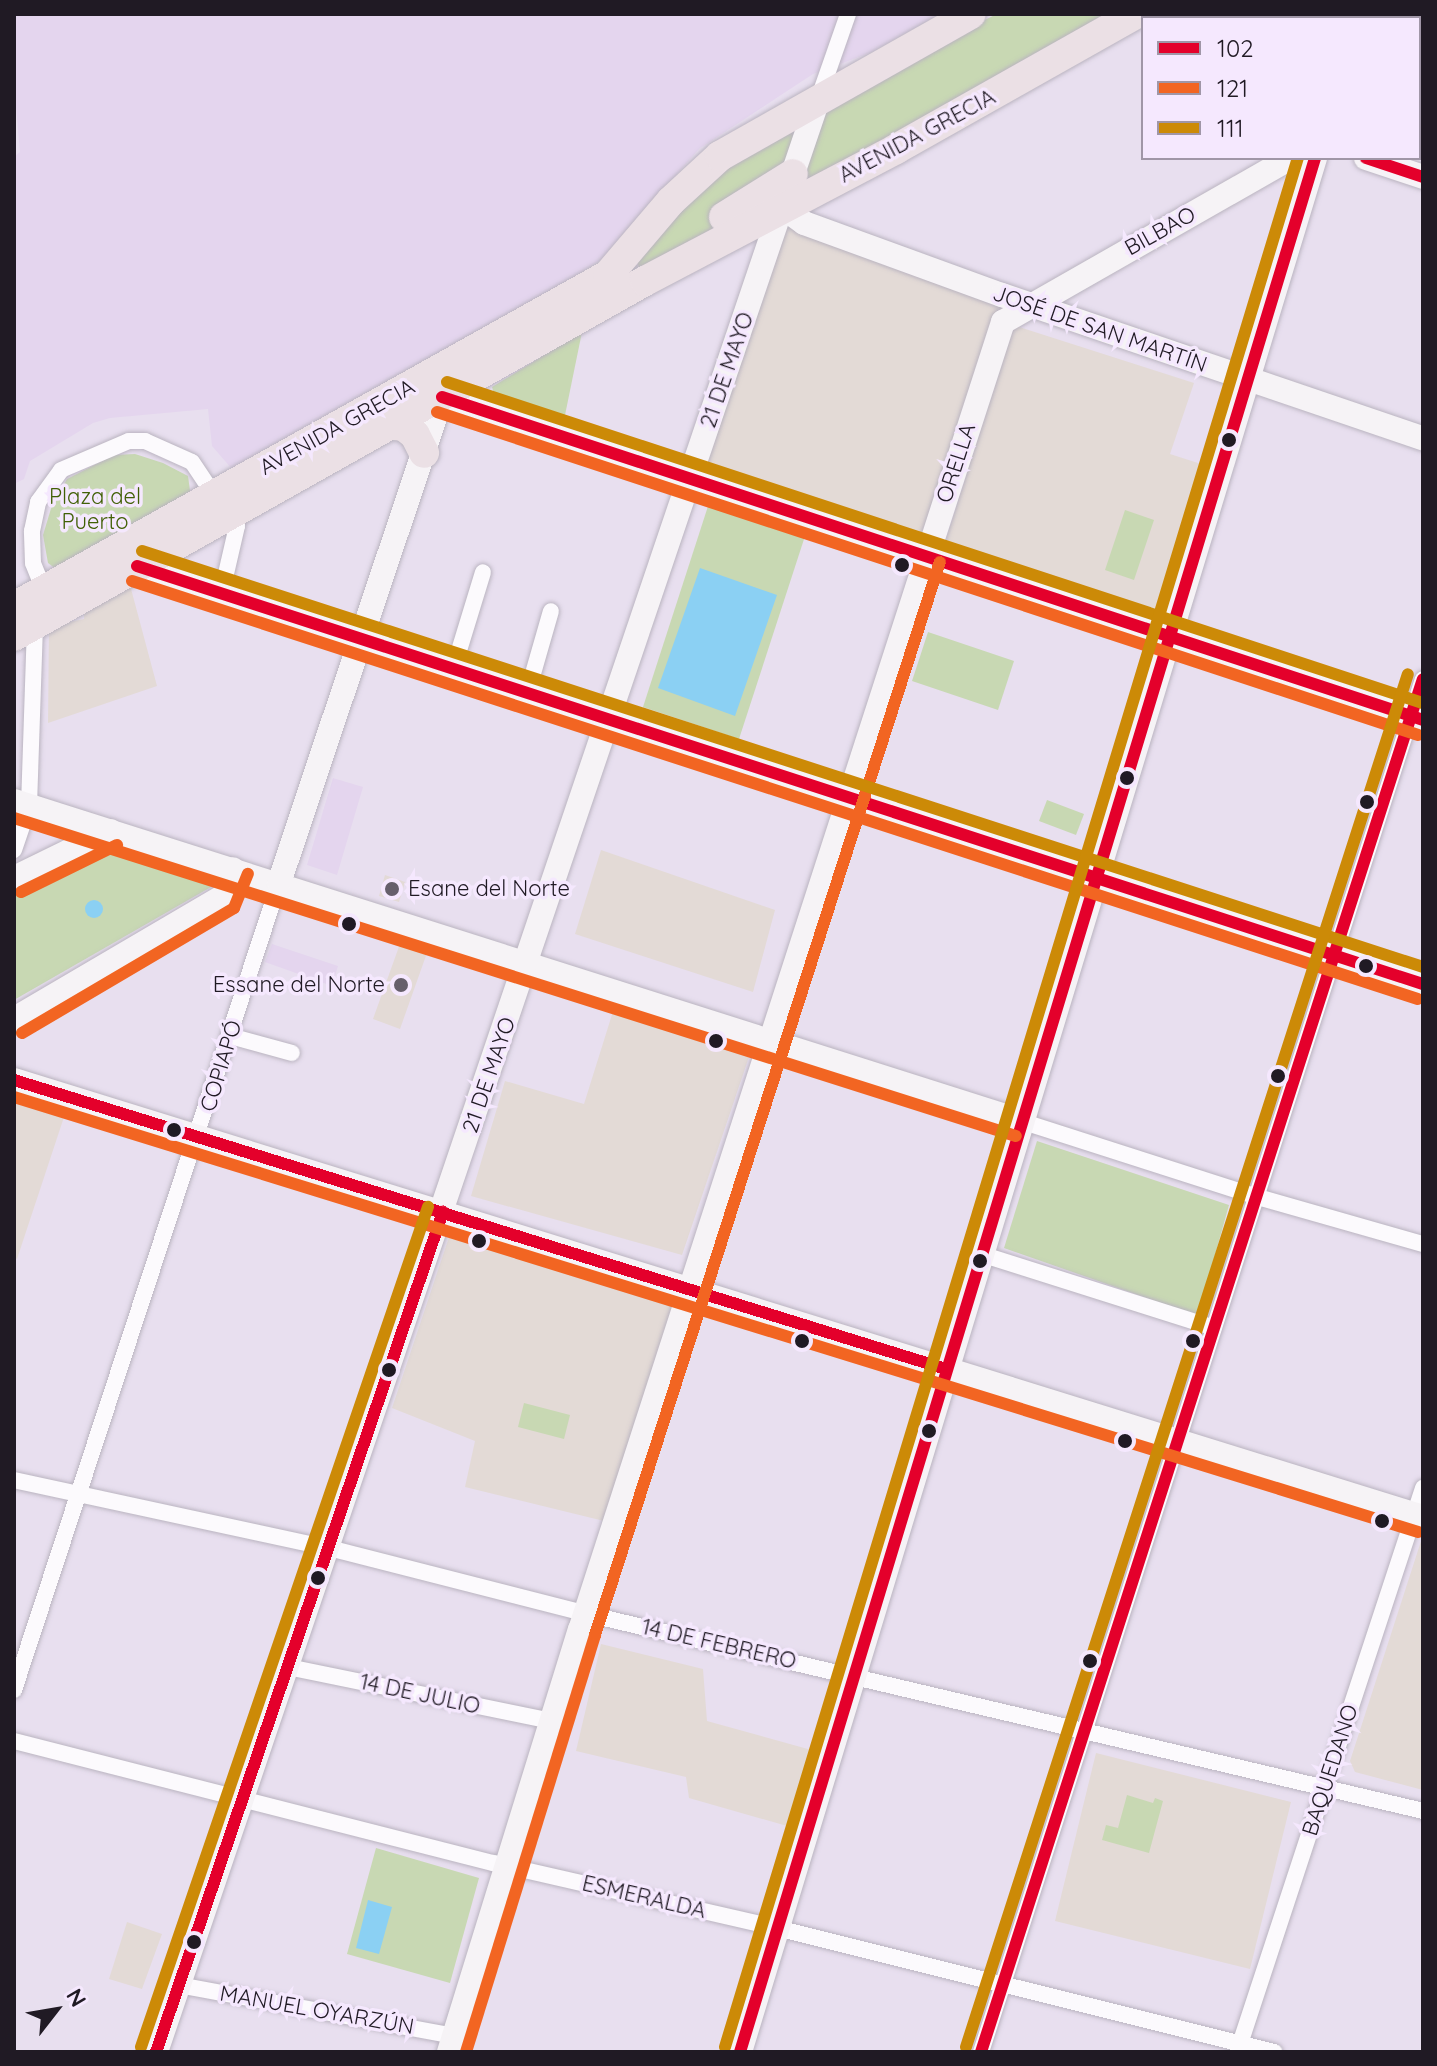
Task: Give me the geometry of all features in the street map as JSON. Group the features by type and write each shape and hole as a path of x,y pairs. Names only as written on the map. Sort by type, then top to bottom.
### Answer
{"highway":[{"name":"AVENIDA GRECIA","path":"61,595 137,566 410,385 608,275 671,201 720,156 819,97 971,14"},
{"path":"896,149 919,118 1100,14"},
{"name":"AVENIDA GRECIA","path":"21,623 61,595 394,425 673,265 896,149 1136,14"},
{"path":"673,265 677,248 793,174"},
{"path":"410,385 434,390 442,397 453,374 470,353"},
{"path":"394,425 404,426 415,435 424,453"}],"street":[{"path":"819,97 848,14"},
{"name":"21 DE MAYO","path":"156,2052 819,97"},
{"name":"BILBAO","path":"1029,305 1287,160"},
{"path":"740,2052 1314,160"},
{"path":"1372,160 1423,177"},
{"name":"JOSÉ DE SAN MARTÍN","path":"782,207 804,223 1029,305 1423,438"},
{"name":"ORELLA","path":"452,2044 586,1613 925,557 1003,322 1029,305"},
{"path":"442,397 1417,718"},
{"name":"COPIAPÓ","path":"14,1690 360,636 442,397"},
{"path":"61,595 33,563 32,531 38,502 61,470 129,441 145,441 192,462 237,526 222,591"},
{"path":"137,566 222,591 1423,984"},
{"path":"454,667 483,572"},
{"path":"528,691 551,611"},
{"path":"14,850 22,803 21,623"},
{"path":"981,2052 1254,1196 1417,718 1423,679"},
{"path":"22,803 1254,1196 1423,1244"},
{"path":"14,878 110,831"},
{"path":"14,1019 225,895 233,869"},
{"path":"230,1036 292,1053"},
{"path":"14,1080 1419,1516"},
{"path":"981,1254 1214,1328"},
{"name":"14 DE FEBRERO","path":"14,1480 329,1548 586,1613 1423,1811"},
{"name":"BAQUEDANO","path":"1239,2047 1324,1787 1419,1516 1423,1488"},
{"name":"14 DE JULIO","path":"288,1667 552,1721"},
{"name":"ESMERALDA","path":"14,1741 508,1866 1004,1983 1239,2047 1274,2052"},
{"name":"MANUEL OYARZÚN","path":"179,1985 452,2044"}],"shaded area":[{"path":"20,14 940,14 872,52 813,74 699,149 602,259 512,317 232,469 212,446 208,409 110,418 93,423 30,461 24,479 14,484 14,157 20,152 14,85 14,17"},
{"path":"782,207 1029,305 1003,322 925,557 690,480"},
{"path":"1013,325 1194,383 1170,454 1201,464 1159,614 945,543"},
{"path":"130,585 157,686 48,723 49,626 84,619 84,605"},
{"path":"333,778 363,787 337,875 307,865"},
{"path":"601,850 775,910 753,992 575,934"},
{"name":"Esane del Norte","path":"385,875 405,882 399,902 379,896"},
{"name":"Essane del Norte","path":"401,941 428,950 400,1029 373,1019"},
{"path":"272,944 338,966 332,986 265,962"},
{"path":"615,1005 752,1048 682,1255 471,1196 505,1081 584,1104"},
{"path":"14,1101 64,1117 17,1259 14,1257"},
{"path":"452,1228 675,1300 604,1521 465,1487 475,1441 392,1408"},
{"path":"1423,1535 1423,1790 1355,1772 1350,1761"},
{"path":"601,1644 703,1669 707,1721 815,1751 794,1828 689,1798 686,1777 576,1751"},
{"path":"1096,1753 1291,1802 1250,1969 1055,1921"},
{"path":"127,1922 162,1934 142,1989 109,1979"}],"green space":[{"path":"997,14 1123,14 645,281 636,260 695,191 836,92"},
{"path":"582,332 564,420 494,394 492,387"},
{"name":"Plaza del Puerto","path":"135,454 163,463 188,476 191,498 60,572 48,563 43,535 53,502 67,479 114,455"},
{"path":"710,500 806,533 739,739 643,707"},
{"path":"1125,510 1154,520 1134,580 1105,570"},
{"path":"928,632 1014,661 998,710 912,681"},
{"path":"1047,800 1084,814 1076,835 1039,821"},
{"path":"110,835 213,876 211,887 14,1000 14,889"},
{"path":"1037,1141 1229,1205 1198,1316 1004,1248"},
{"path":"524,1403 570,1415 564,1439 518,1427"},
{"path":"1127,1795 1153,1803 1155,1798 1163,1801 1149,1853 1102,1840 1106,1825 1118,1828"},
{"path":"376,1848 479,1878 450,1983 347,1954"}],"water":[{"path":"700,568 777,595 735,716 658,688"},
{"path":"94,900 103,909 94,918 85,909"},
{"path":"368,1900 392,1907 379,1954 356,1948"}],"transit line":[{"name":"111","path":"725,2047 1297,160"},
{"name":"102","path":"740,2052 1314,160"},
{"name":"102","path":"1372,160 1423,177"},
{"name":"111","path":"447,382 1423,703"},
{"name":"102","path":"442,397 1423,720"},
{"name":"121","path":"437,412 1418,735"},
{"name":"111","path":"142,551 1423,967"},
{"name":"121","path":"466,2052 595,1635 940,562"},
{"name":"102","path":"137,566 1423,984"},
{"name":"121","path":"132,581 1418,999"},
{"name":"111","path":"966,2047 1408,674"},
{"name":"102","path":"981,2052 1423,679"},
{"name":"121","path":"14,818 1016,1136"},
{"name":"121","path":"21,892 117,845"},
{"name":"121","path":"22,1033 234,908 248,874"},
{"name":"102","path":"14,1080 946,1369"},
{"name":"121","path":"14,1097 1418,1532"},
{"name":"111","path":"141,2047 428,1207"},
{"name":"102","path":"156,2052 443,1212"}],"place":[{"name":"Esane del Norte","path":"392,889"},
{"name":"Essane del Norte","path":"401,985"}]}
